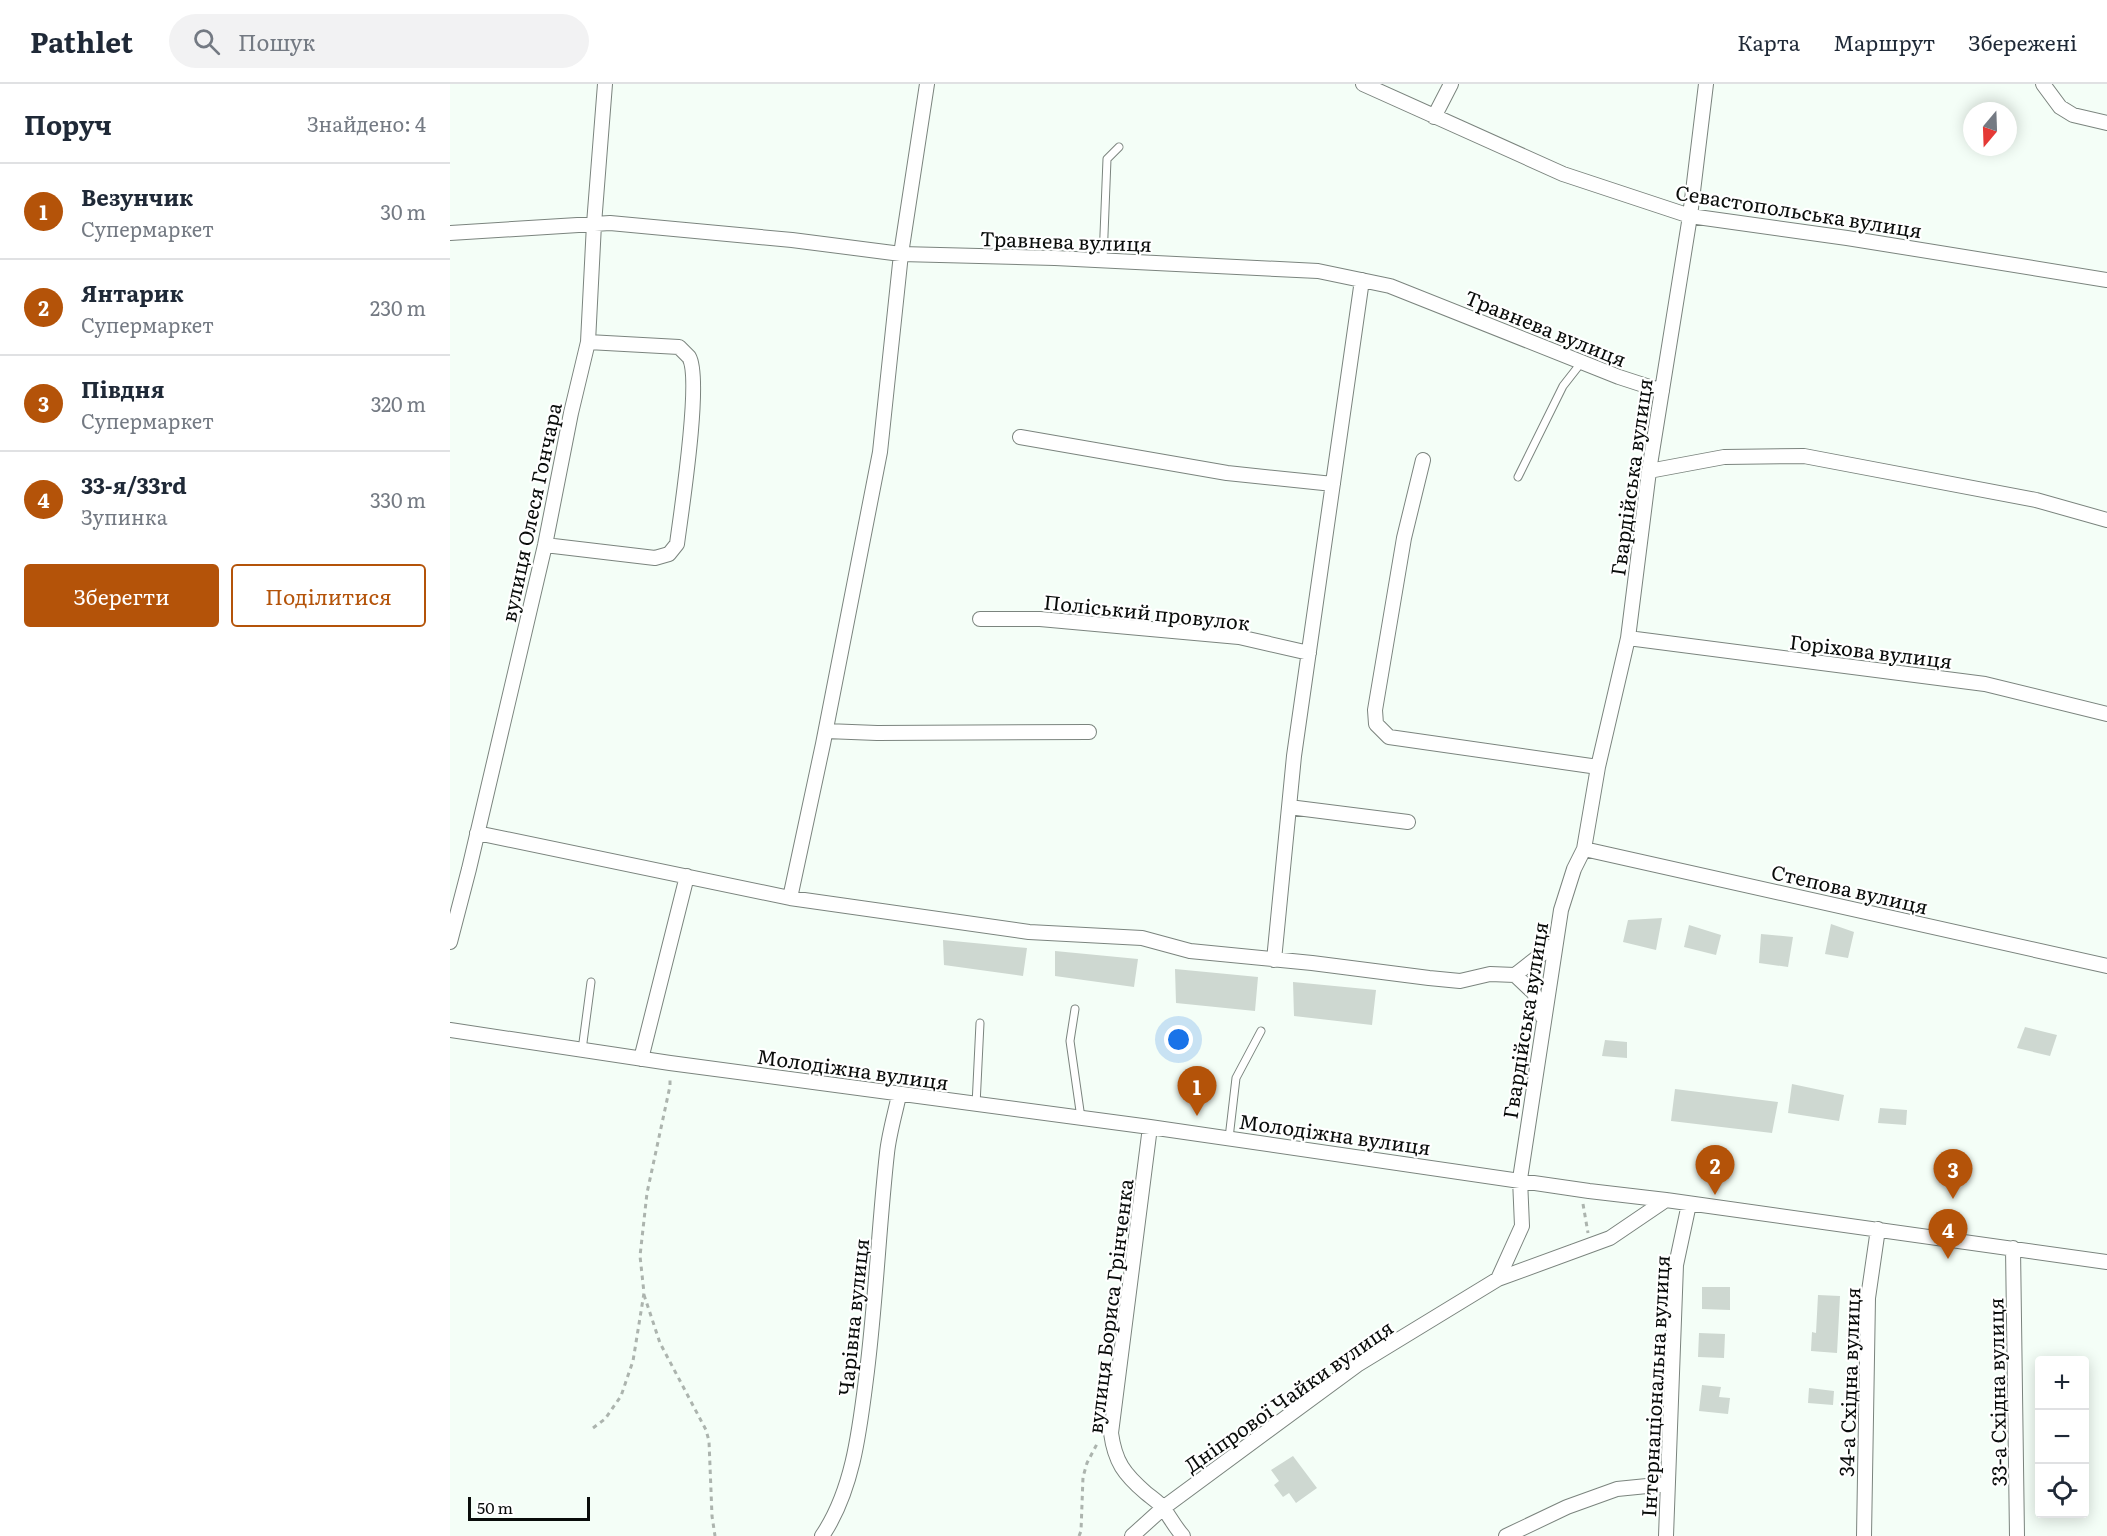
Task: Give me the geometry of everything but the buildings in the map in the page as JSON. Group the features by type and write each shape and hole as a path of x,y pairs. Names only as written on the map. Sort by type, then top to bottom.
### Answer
{"street":[{"name":"вулиця Олеся Гончара","path":"450,942 546,545 571,413 588,342 605,84"},
{"path":"790,897 826,731 880,452 901,254 927,84"},
{"name":"Севастопольська вулиця","path":"1363,84 1563,174 1690,216 1847,238 2107,280"},
{"path":"1434,117 1451,84"},
{"name":"Гвардійська вулиця","path":"1498,1279 1522,1226 1520,1179 1561,910 1574,869 1584,849 1598,767 1628,638 1649,471 1690,216 1706,84"},
{"path":"2043,84 2060,107 2073,115 2107,123"},
{"name":"Травнева вулиця","path":"450,233 610,223 769,238 901,254 1102,260 1318,271 1390,286 1619,378 1662,391"},
{"path":"1274,960 1294,756 1362,280"},
{"path":"546,545 655,558 669,554 677,544 690,435 693,373 689,358 679,347 588,342"},
{"path":"1020,437 1227,473 1333,484"},
{"path":"1649,471 1724,457 1804,456 2036,500 2107,520"},
{"path":"1423,460 1404,537 1375,711 1376,724 1389,737 1598,767"},
{"name":"Поліський провулок","path":"980,619 1040,619 1239,637 1309,653"},
{"name":"Горіхова вулиця","path":"1628,638 1985,684 2107,714"},
{"path":"826,731 877,733 1089,732"},
{"path":"1289,807 1408,822"},
{"path":"477,833 790,897 1029,932 1142,938 1190,951 1460,981 1490,974 1515,975 1556,943"},
{"name":"Степова вулиця","path":"1584,849 2107,966"},
{"path":"641,1059 687,876"},
{"path":"1515,975 1534,993 1544,1020"},
{"name":"Молодіжна вулиця","path":"450,1030 641,1059 1150,1127 2107,1262"},
{"name":"Чарівна вулиця","path":"822,1536 831,1523 854,1462 860,1432 874,1316 887,1151 899,1095"},
{"name":"вулиця Бориса Грінченка","path":"1150,1127 1111,1433 1113,1450 1120,1466 1130,1479 1163,1508 1172,1524 1183,1536"},
{"name":"Дніпрової Чайки вулиця","path":"1132,1536 1163,1508 1357,1365 1498,1279 1610,1238 1666,1200"},
{"name":"Інтернаціональна вулиця","path":"1666,1536 1676,1265 1689,1204"},
{"name":"34-а Східна вулиця","path":"1864,1536 1868,1298 1878,1229"},
{"name":"33-а Східна вулиця","path":"2013,1248 2017,1536"},
{"path":"1506,1536 1567,1507 1617,1490 1667,1484"}],"lane":[{"path":"1102,260 1107,159 1119,147"},
{"path":"1518,477 1563,386 1581,363"},
{"path":"582,1050 591,982"},
{"path":"1076,1009 1070,1041 1081,1118"},
{"path":"976,1105 980,1023"},
{"path":"1229,1138 1236,1078 1261,1031"}],"path":[{"path":"670,1063 670,1086 647,1193 640,1256 644,1293 660,1343 706,1430 709,1441 715,1536"},
{"path":"1577,1188 1584,1207 1588,1246"},
{"path":"593,1428 605,1419 621,1396 633,1361 644,1293"},
{"path":"1079,1536 1083,1478 1099,1440"}],"place":[{"name":"Везунчик","path":"1197,1116"},
{"name":"Янтарик","path":"1715,1195"},
{"name":"Півдня","path":"1953,1199"},
{"name":"33-я/33rd","path":"1948,1259"}]}
